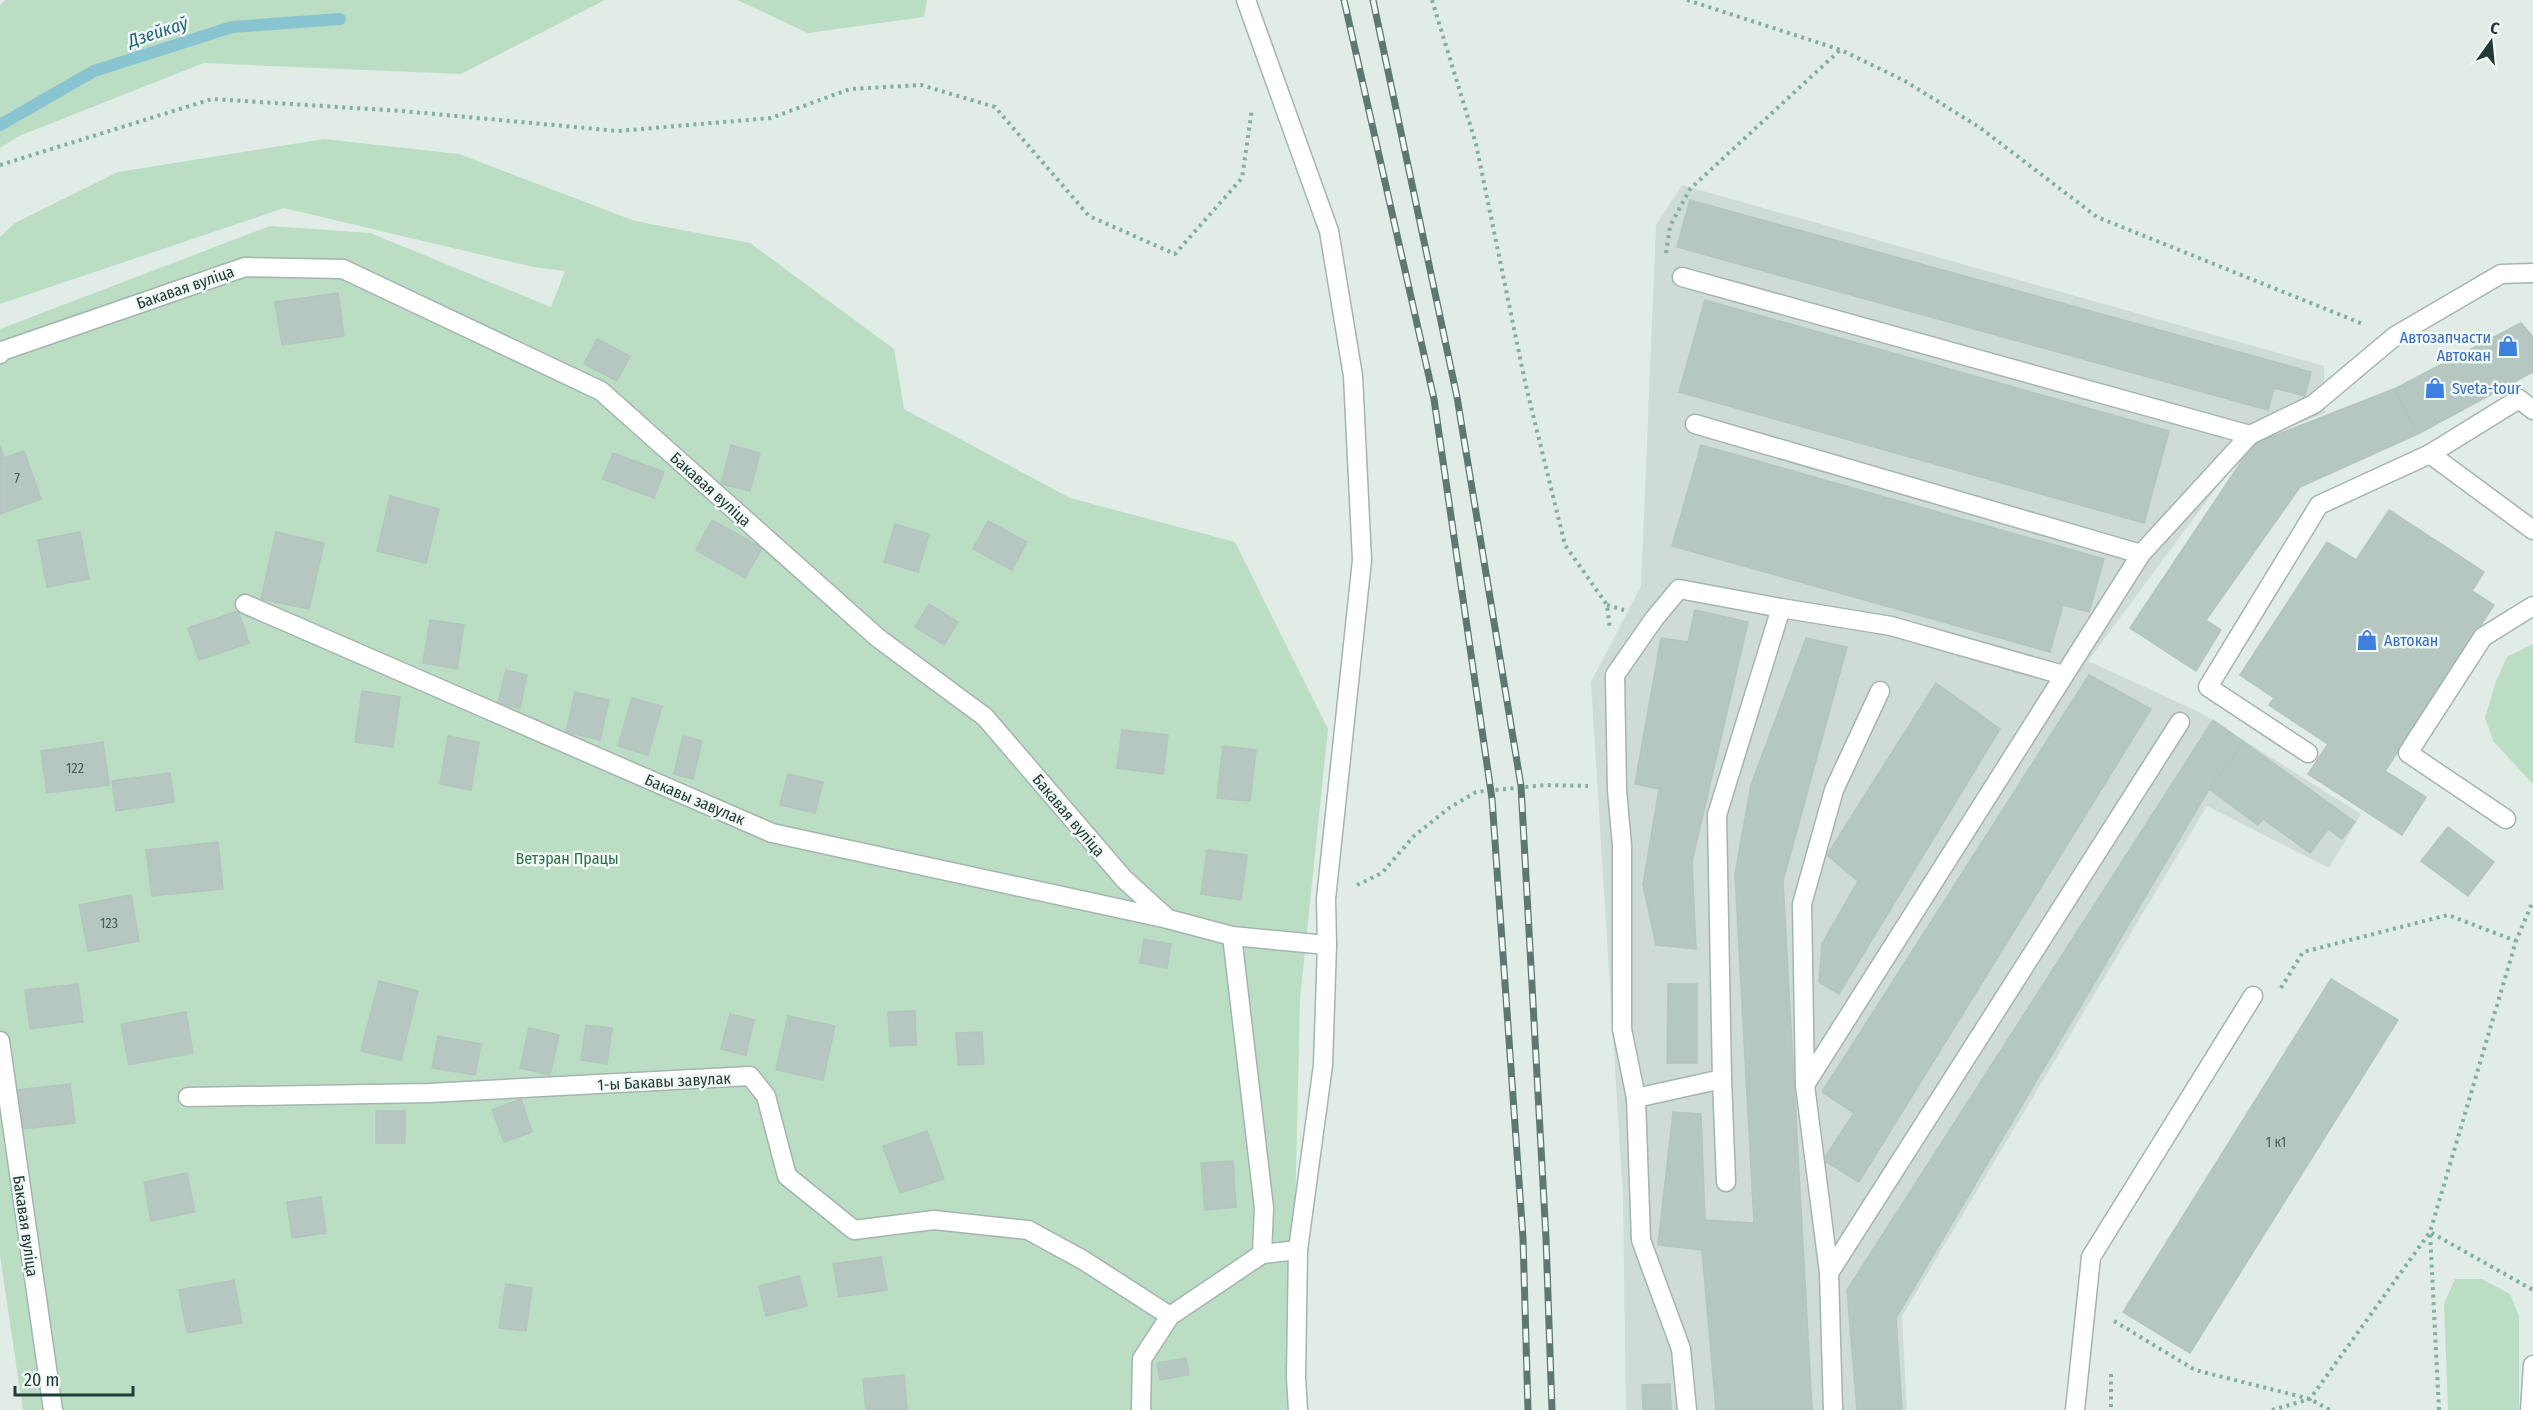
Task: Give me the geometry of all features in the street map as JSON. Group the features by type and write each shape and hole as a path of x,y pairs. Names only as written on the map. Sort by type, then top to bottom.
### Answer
{"street":[{"path":"1246,0 1329,231 1353,376 1362,560 1326,898 1327,945 1323,1065 1298,1250 1296,1377 1298,1410"},
{"name":"Бакавая вуліца","path":"0,354 2,351 245,267 343,269 601,391 878,638 985,717 1124,879 1168,919 1232,936 1327,945"},
{"path":"1805,1085 2141,554 2250,435 2314,404 2395,336 2501,274 2533,273"},
{"path":"1682,277 2250,435"},
{"path":"2307,753 2208,687 2319,505 2430,454 2519,399 2533,410"},
{"path":"1695,424 2141,554"},
{"path":"2430,454 2533,530"},
{"path":"1687,1410 1681,1349 1641,1240 1636,1098 1622,1029 1622,846 1617,790 1615,675 1653,620 1678,589 1891,626 2063,675"},
{"name":"Бакавы завулак","path":"245,604 772,833 1168,919"},
{"path":"2506,819 2408,753 2483,637 2533,606"},
{"path":"1726,1182 1717,815 1781,608"},
{"path":"1833,1410 1829,1273 1805,1085 1803,904 1833,790 1880,691"},
{"path":"1829,1273 2180,722"},
{"path":"1232,936 1264,1208 1262,1254"},
{"path":"2075,1410 2091,1257 2253,996"},
{"name":"Бакавая вуліца","path":"0,1041 53,1410"},
{"name":"1-ы Бакавы завулак","path":"188,1097 429,1093 750,1076 766,1096 787,1176 854,1230 934,1220 1028,1230 1083,1260 1170,1316"},
{"path":"1636,1098 1722,1079"},
{"path":"1141,1410 1142,1359 1170,1316 1262,1254 1298,1250"},
{"path":"2530,1410 2533,1365"}],"path":[{"path":"1432,0 1476,144 1525,382 1565,545 1607,605 1615,675"},
{"path":"1687,0 1840,50 1905,81 1979,127 2097,217 2395,336"},
{"path":"1682,277 1665,261 1670,226 1690,189 1840,50"},
{"path":"0,165 212,99 402,111 618,131 771,118 850,89 921,85 994,107 1089,216 1174,254 1242,178 1254,101"},
{"path":"1326,898 1382,873 1414,836 1449,807 1476,792 1521,786 1571,784 1617,790"},
{"path":"2272,1410 2310,1399 2430,1232 2516,941 2533,901"},
{"path":"2278,993 2302,952 2448,915 2516,941"},
{"path":"2430,1232 2533,1290"},
{"path":"2430,1232 2439,1410"},
{"path":"2111,1319 2195,1370 2310,1399 2330,1410"}],"shaded area":[{"path":"1682,185 2324,366 2325,413 2251,441 2088,661 2197,711 2361,814 2329,868 2207,806 1902,1316 1907,1410 1626,1410 1623,1198 1591,682 1641,586 1656,225"}],"green space":[{"path":"5,0 605,0 461,74 204,63 19,136 0,148 0,6"},
{"path":"737,0 927,0 924,17 808,33"},
{"name":"Ветэран Працы","path":"324,139 459,154 635,221 750,243 894,349 904,409 1070,498 1235,542 1328,729 1300,999 1295,1213 1295,1410 23,1410 0,1256 0,329 270,226 370,233 551,307 565,271 533,267 284,208 0,304 0,237 15,223 118,172"},
{"path":"2533,644 2533,784 2494,742 2485,718 2495,684 2507,657"},
{"path":"2455,1279 2482,1279 2510,1294 2519,1316 2519,1410 2448,1410 2444,1304"}],"building":[{"path":"1690,200 2311,372 2305,396 2274,388 2268,410 1677,247"},
{"path":"338,293 344,336 282,345 275,302"},
{"path":"1705,300 2169,431 2144,523 1679,392"},
{"path":"2521,323 2533,337 2533,372 2418,434 2394,389"},
{"path":"597,339 630,356 617,381 584,364"},
{"path":"2394,389 2418,434 2300,487 2206,620 2221,630 2196,671 2130,628 2253,444"},
{"path":"731,445 760,453 750,491 721,484"},
{"path":"1701,445 2104,559 2089,612 2063,605 2050,652 1672,546"},
{"path":"0,446 4,458 24,451 41,499 0,514"},
{"path":"613,453 664,472 654,498 603,479"},
{"path":"390,496 439,509 426,563 377,551"},
{"name":"Автокан","path":"2389,510 2484,572 2472,591 2494,605 2385,771 2426,797 2402,835 2308,774 2328,744 2269,705 2274,698 2240,675 2327,542 2356,560"},
{"path":"712,520 762,548 745,578 696,550"},
{"path":"988,521 1027,542 1012,570 973,549"},
{"path":"895,524 929,534 918,572 884,562"},
{"path":"80,532 89,579 47,587 38,540"},
{"path":"276,532 324,543 309,609 261,599"},
{"path":"929,604 958,622 944,645 915,627"},
{"path":"1695,610 1748,622 1692,862 1696,949 1656,945 1643,885 1659,789 1635,784 1661,638 1688,642"},
{"path":"238,611 249,643 199,660 188,628"},
{"path":"430,620 464,625 457,669 423,663"},
{"path":"1806,638 1847,647 1783,881 1812,1410 1716,1410 1702,1250 1658,1245 1673,1112 1701,1114 1705,1220 1754,1223 1735,874 1751,785"},
{"path":"506,670 527,675 520,708 498,703"},
{"path":"2089,675 2151,709 1859,1182 1823,1160 1854,1113 1822,1092"},
{"path":"1936,683 2000,729 1839,994 1819,982 1822,944 1858,881 1827,855"},
{"path":"362,691 400,697 393,747 355,742"},
{"path":"575,692 609,700 600,740 566,732"},
{"path":"632,698 662,706 648,755 618,746"},
{"path":"2213,720 2244,742 2209,789 1896,1318 1902,1410 1857,1410 1847,1290"},
{"path":"1122,730 1168,735 1163,774 1117,768"},
{"path":"448,736 479,742 471,790 440,784"},
{"path":"683,736 702,741 693,779 674,774"},
{"path":"103,742 109,785 47,793 41,751"},
{"path":"2244,742 2355,822 2342,839 2328,829 2310,853 2263,819 2258,825 2209,789"},
{"path":"1223,746 1256,750 1250,801 1217,798"},
{"path":"170,773 174,802 116,811 112,781"},
{"path":"788,774 823,782 815,813 780,805"},
{"path":"2448,827 2494,862 2468,896 2421,861"},
{"path":"218,842 223,889 152,896 146,850"},
{"path":"1207,850 1247,855 1241,900 1201,894"},
{"path":"131,895 139,941 88,951 79,905"},
{"path":"1144,939 1171,944 1167,968 1140,963"},
{"path":"2331,979 2398,1020 2190,1353 2123,1312"},
{"path":"379,981 418,991 401,1060 361,1051"},
{"path":"78,984 83,1022 30,1029 25,990"},
{"path":"1668,984 1697,984 1697,1063 1667,1063"},
{"path":"915,1011 916,1045 890,1046 888,1012"},
{"path":"186,1012 193,1053 129,1065 121,1024"},
{"path":"730,1014 754,1020 746,1055 721,1049"},
{"path":"788,1016 835,1026 823,1080 776,1070"},
{"path":"586,1025 612,1028 607,1064 581,1060"},
{"path":"529,1028 559,1035 550,1075 520,1068"},
{"path":"982,1032 984,1064 958,1065 956,1033"},
{"path":"438,1036 481,1044 475,1075 432,1068"},
{"path":"70,1084 75,1123 22,1129 17,1090"},
{"path":"521,1099 532,1132 504,1142 492,1110"},
{"path":"376,1111 405,1111 405,1143 376,1143"},
{"path":"927,1131 944,1179 900,1193 883,1146"},
{"path":"1233,1161 1236,1207 1205,1210 1201,1163"},
{"path":"187,1173 195,1212 151,1221 144,1182"},
{"path":"321,1197 326,1233 292,1238 287,1202"},
{"path":"881,1257 887,1290 839,1297 833,1264"},
{"path":"799,1276 807,1306 766,1316 759,1286"},
{"path":"234,1280 242,1323 187,1333 179,1290"},
{"path":"506,1284 532,1288 526,1331 499,1328"},
{"path":"1186,1358 1189,1375 1160,1380 1157,1363"},
{"path":"904,1375 907,1410 866,1410 863,1379"},
{"path":"1670,1384 1671,1410 1643,1410 1642,1385"}],"waterway":[{"name":"Дзейкаў","path":"0,125 94,71 232,27 340,19"}],"railway":[{"path":"1344,0 1434,399 1492,799 1523,1238 1528,1410"},
{"path":"1373,0 1457,397 1521,786 1546,1238 1552,1410"}],"place":[{"name":"Автозапчасти Автокан","path":"2508,346"},
{"name":"Sveta-tour","path":"2435,388"},
{"name":"Автокан","path":"2367,640"}]}
